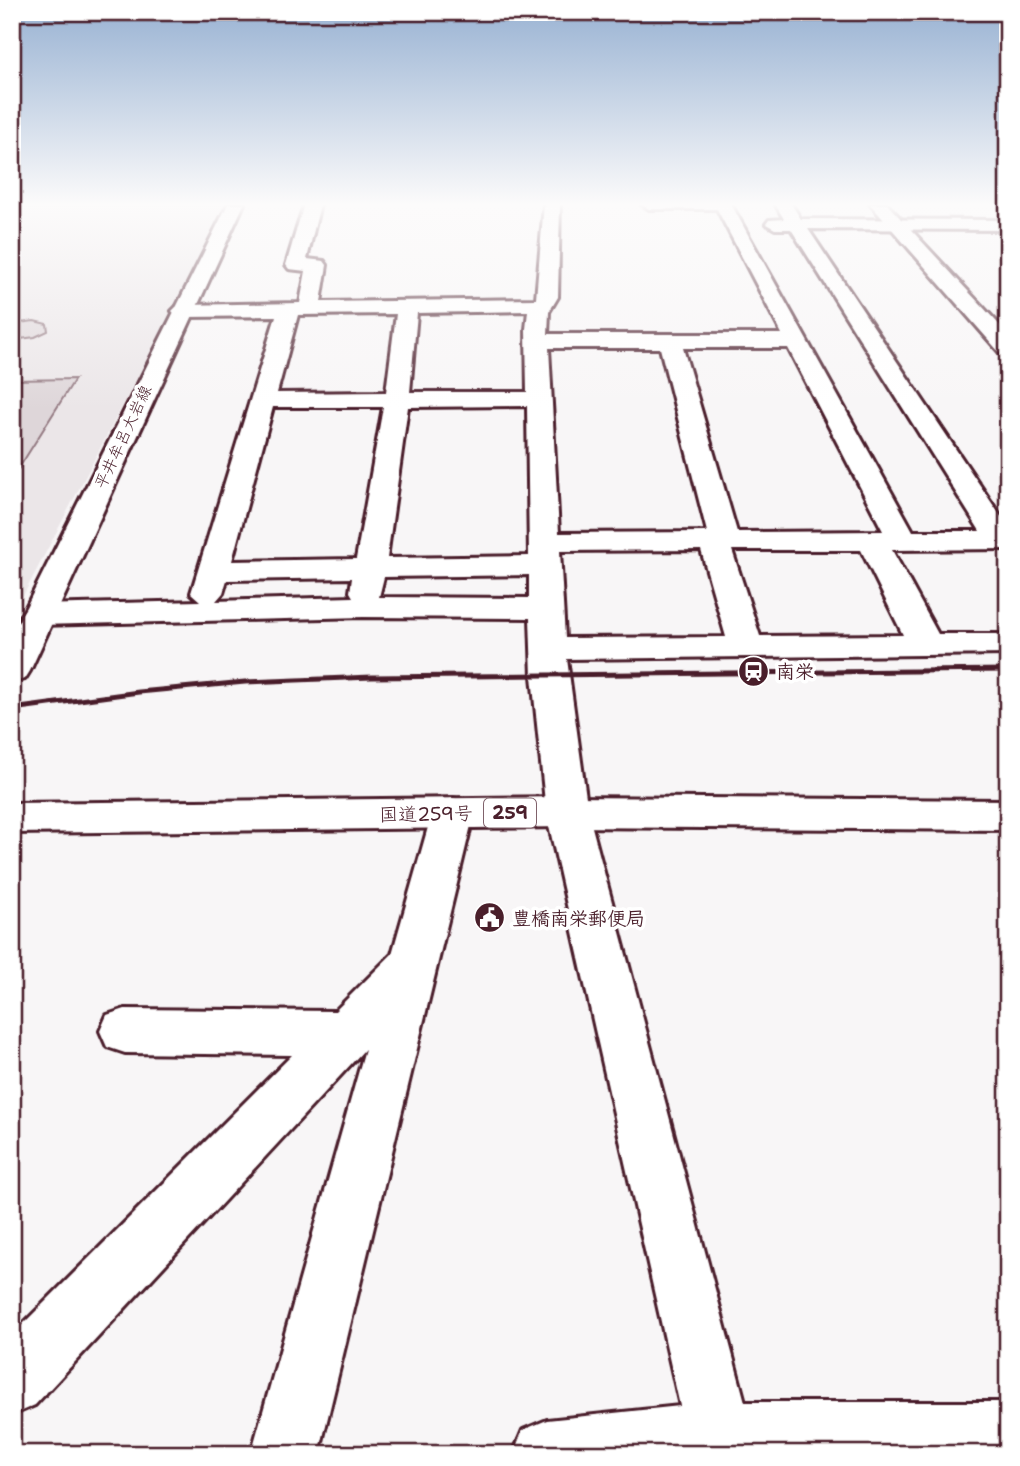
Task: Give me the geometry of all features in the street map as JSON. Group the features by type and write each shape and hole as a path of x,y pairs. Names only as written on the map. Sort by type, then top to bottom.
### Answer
{"main road":[{"name":"平井牟呂大岩線","path":"12,671 202,272"},
{"path":"202,610 264,400 314,272"},
{"path":"549,272 548,297 540,305 536,320 543,554 567,812 723,1445"},
{"path":"758,272 794,341 887,541 926,645"},
{"path":"827,272 1004,540"},
{"path":"939,272 1008,348"},
{"path":"183,311 540,305"},
{"path":"363,607 397,400 407,307"},
{"path":"537,341 794,341"},
{"path":"670,342 723,529 716,551 747,646"},
{"path":"264,400 538,400"},
{"path":"213,571 369,568 718,541 1004,540"},
{"path":"38,615 363,607 546,608"},
{"path":"550,649 1008,644"},
{"name":"国道259号","path":"12,818 567,812 1008,815"},
{"path":"285,1454 453,813"},
{"path":"12,1382 415,962"},
{"path":"125,1031 349,1033"},
{"path":"547,1454 723,1445 1008,1436"}],"shaded area":[{"path":"12,272 192,272 12,617"},
{"path":"34,321 47,324 48,331 35,337 12,340 12,324"},
{"path":"75,379 12,479 12,380"}],"railway":[{"path":"12,709 139,692 245,682 372,677 1008,670"}],"place":[{"name":"南栄","path":"753,671"},
{"name":"豊橋南栄郵便局","path":"489,918"}]}
